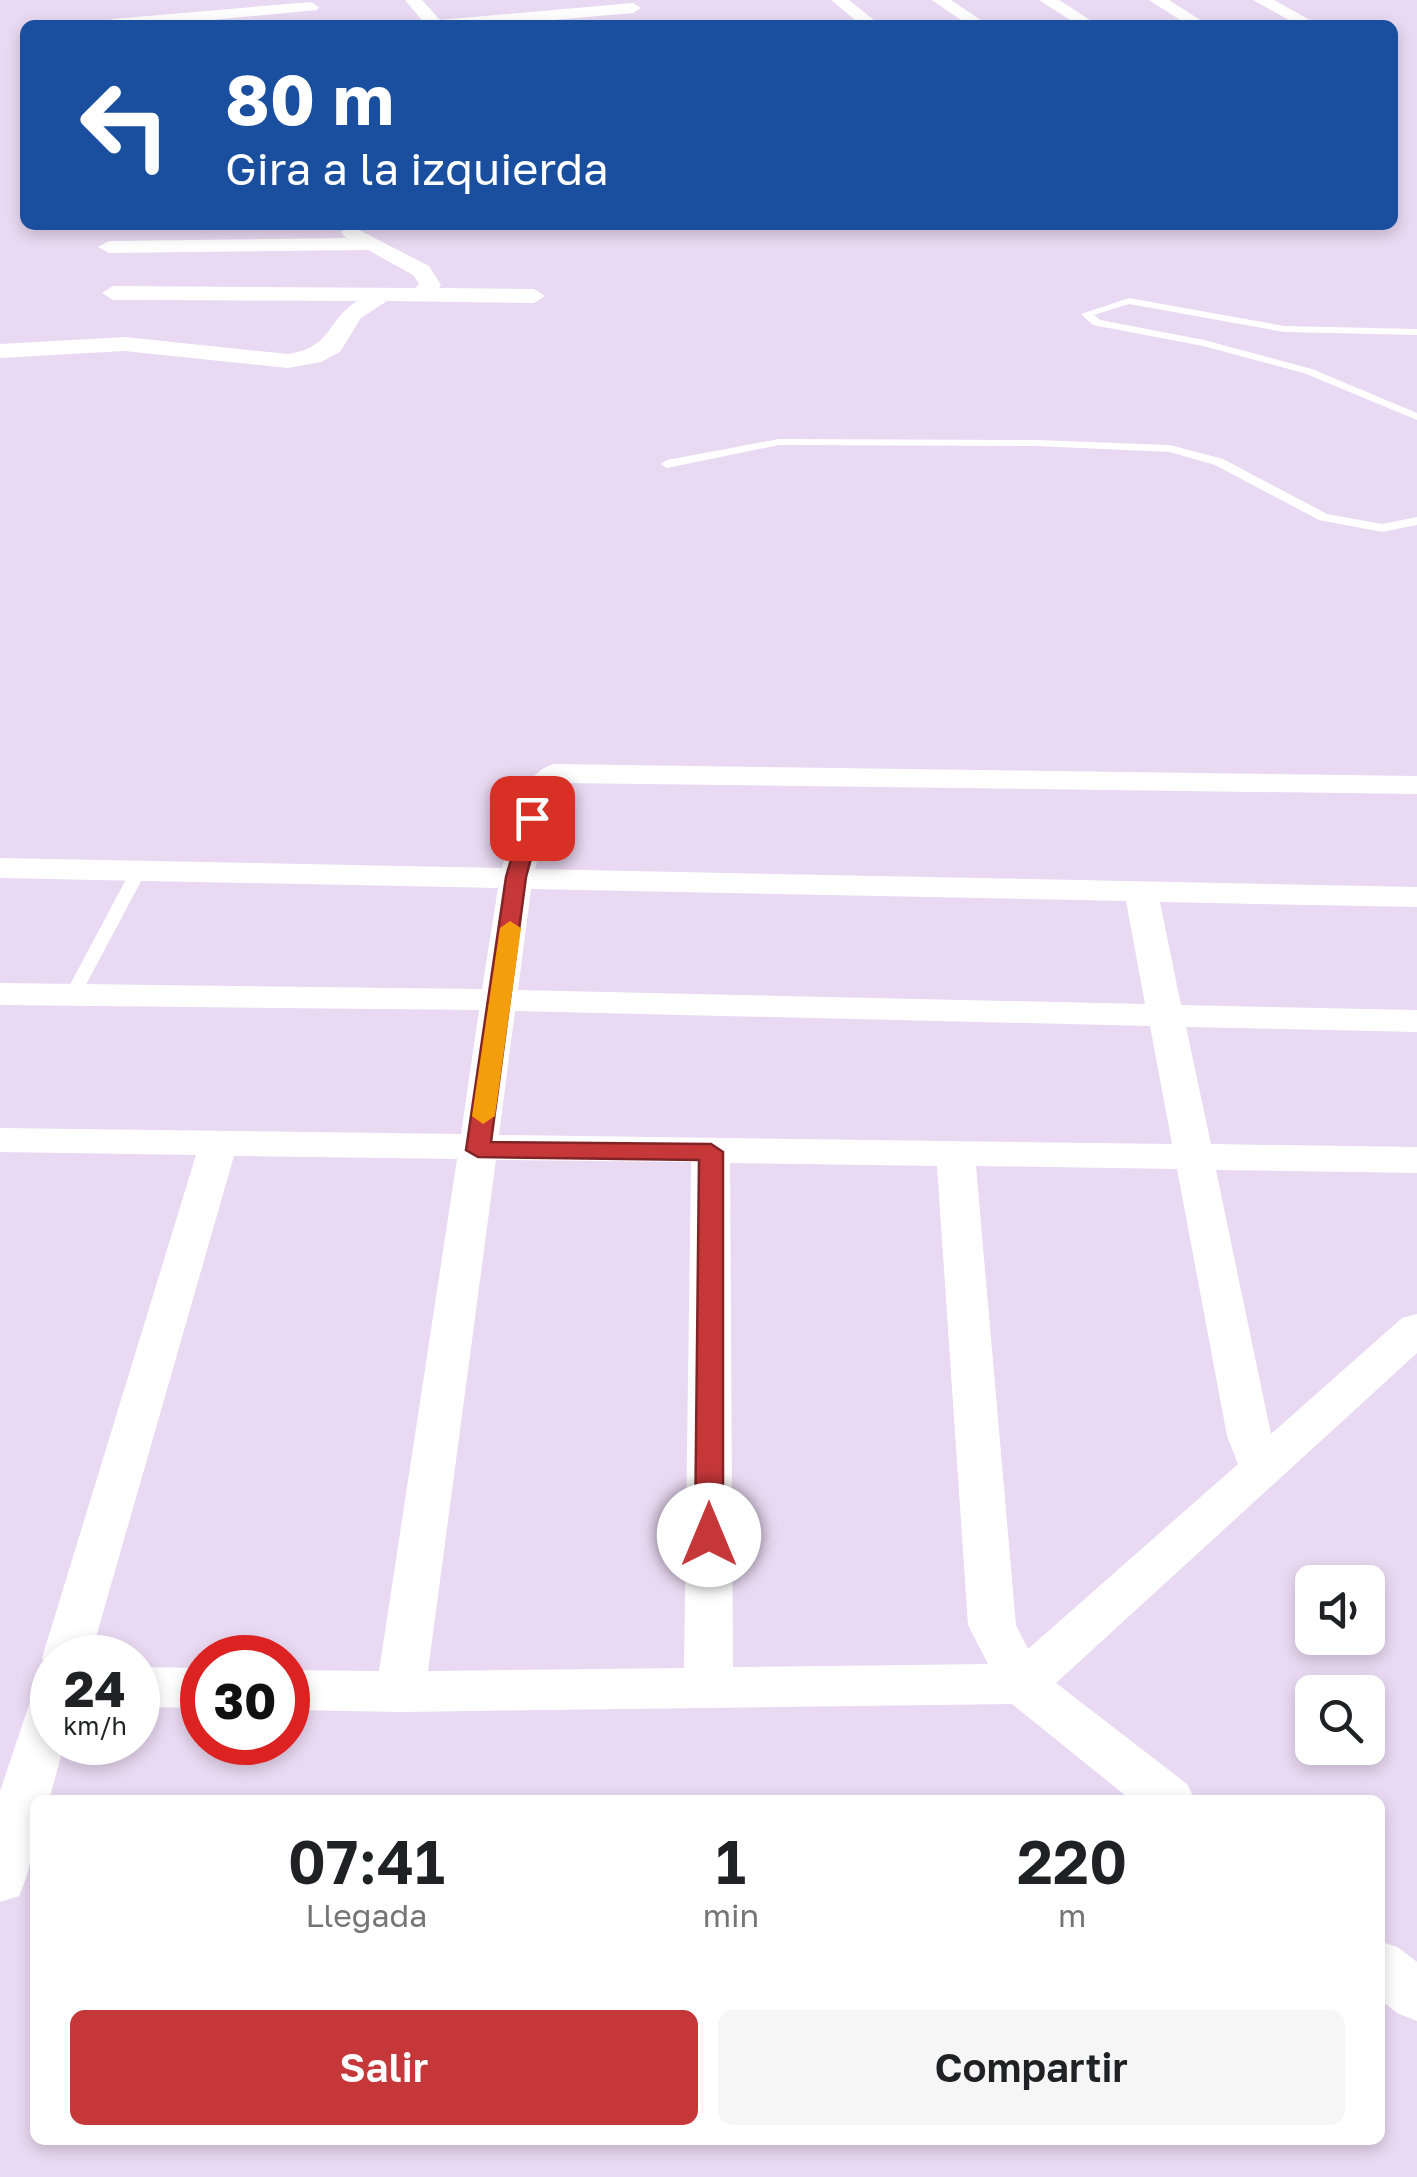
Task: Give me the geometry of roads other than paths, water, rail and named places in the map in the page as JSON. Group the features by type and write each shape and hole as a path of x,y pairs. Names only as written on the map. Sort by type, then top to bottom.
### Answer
{"street":[{"path":"413,0 434,20"},
{"path":"838,0 865,20"},
{"path":"940,0 972,20"},
{"path":"1048,0 1082,20"},
{"path":"1157,0 1191,20"},
{"path":"1262,0 1317,20"},
{"path":"157,20 308,3"},
{"path":"508,20 632,11"},
{"path":"348,230 421,271 430,285 423,292"},
{"path":"118,318 108,236 373,244"},
{"path":"118,318 288,362 314,357 332,347 352,314 382,294"},
{"path":"0,351 118,318 382,294 534,296"},
{"path":"401,1692 502,1000 516,877 540,788 554,774 1417,785"},
{"path":"0,868 1417,897"},
{"path":"1141,891 1248,1436 1262,1468"},
{"path":"0,994 502,1000 1417,1020"},
{"path":"0,1140 478,1150 1417,1160"},
{"path":"73,1635 218,1145"},
{"path":"708,1688 711,1152"},
{"path":"956,1155 992,1625 1022,1684 1163,1795"},
{"path":"310,1690 1022,1684 1417,1329"},
{"path":"0,1879 33,1765"},
{"path":"1385,1970 1417,1995"}],"lane":[{"path":"1417,332 1284,329 1129,301 1086,314 1098,323 1204,343 1308,371 1417,417"},
{"path":"667,464 779,442 1036,443 1170,449 1219,462 1323,517 1382,528 1417,521"},
{"path":"72,996 139,870"}]}
